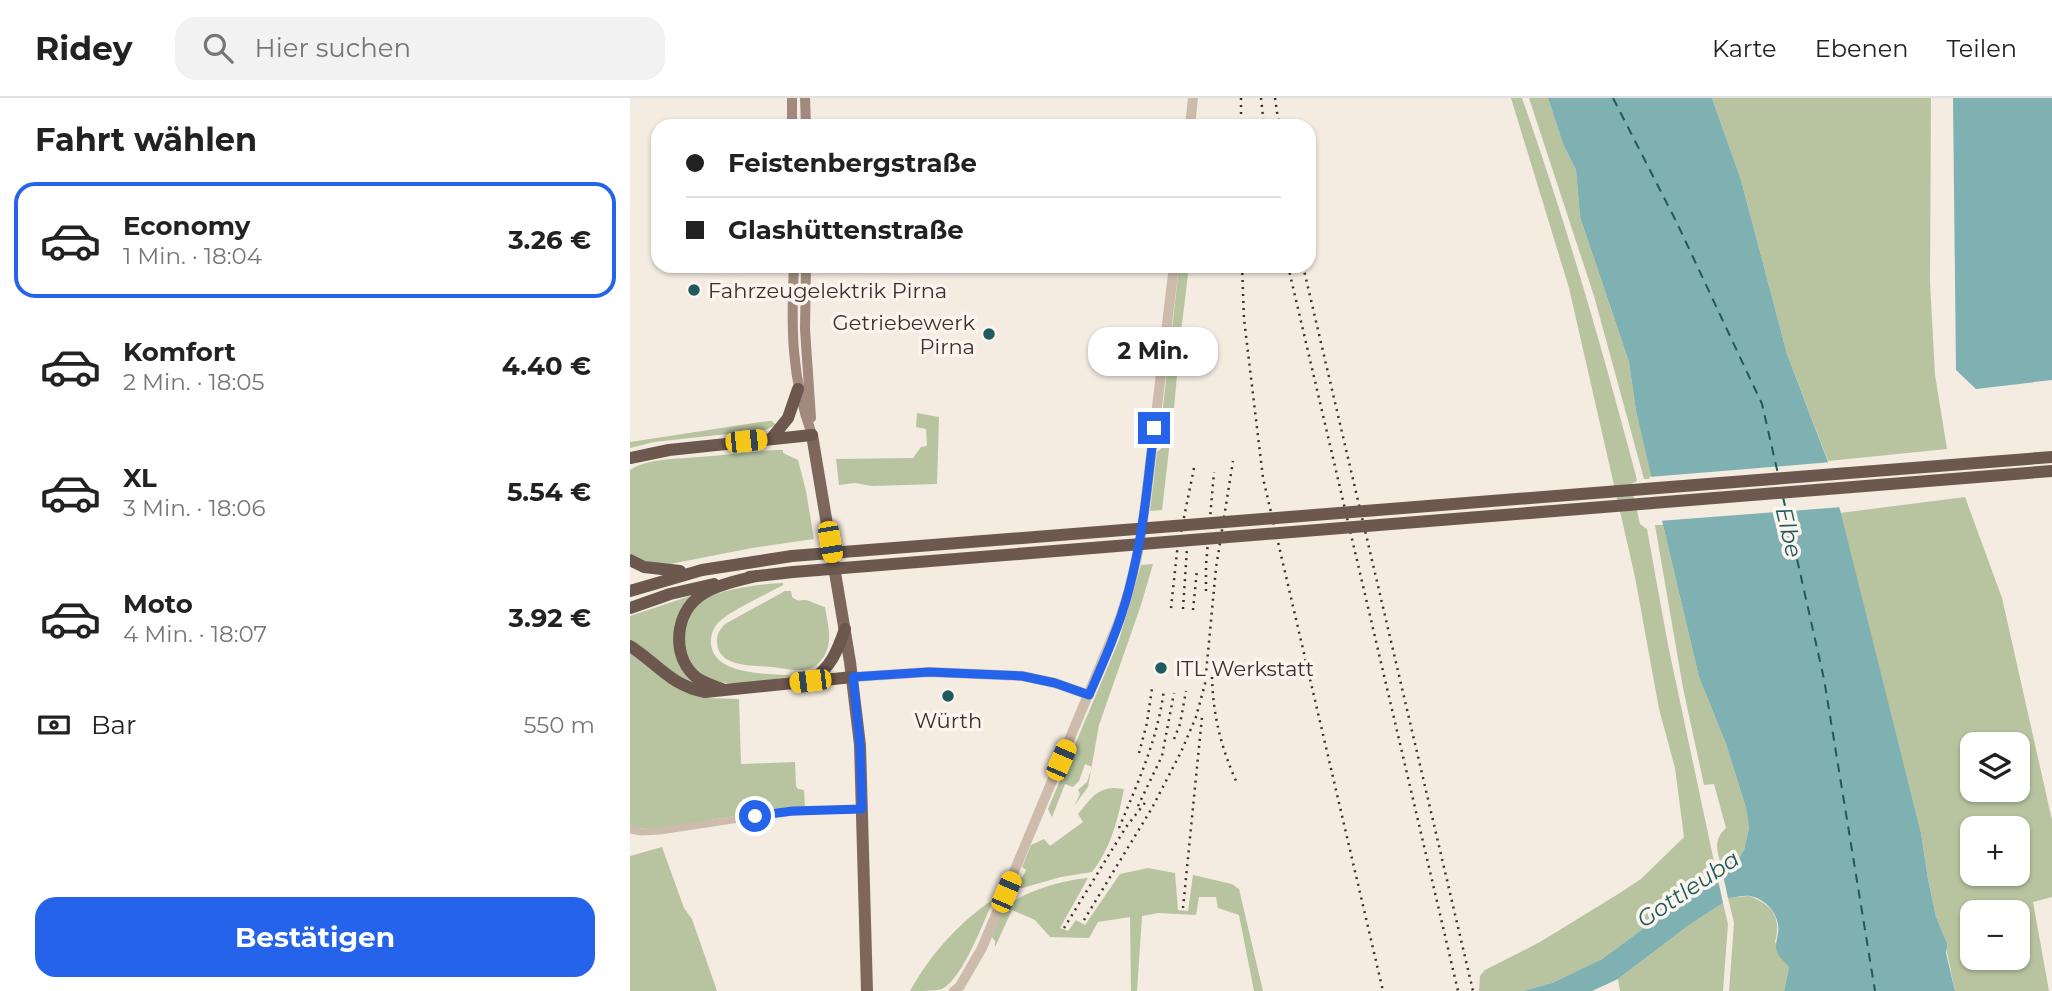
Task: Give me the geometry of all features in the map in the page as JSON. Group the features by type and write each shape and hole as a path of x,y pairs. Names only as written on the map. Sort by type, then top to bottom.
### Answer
{"highway":[{"path":"771,439 788,418 802,391"},
{"path":"634,458 669,450 812,435"},
{"path":"630,591 702,570 792,556 2052,457"},
{"path":"630,608 670,594 756,576 793,572 2052,471"},
{"path":"630,560 656,570 702,570"},
{"path":"733,691 715,687 692,673 680,651 680,625 688,608 704,593 756,576"},
{"path":"810,681 822,673 832,660 845,629"},
{"path":"630,646 673,681 705,692 853,677"}],"main road":[{"path":"792,98 792,119"},
{"path":"805,98 806,119"},
{"path":"794,273 792,336 812,435 853,677 860,745 867,991"},
{"path":"802,391 806,273"}],"street":[{"path":"1191,119 1193,98"},
{"path":"954,991 960,986 982,948 1122,613 1140,544 1173,273"},
{"path":"853,677 929,672 1022,676 1055,683 1089,695"},
{"path":"630,830 660,831 793,811 862,809"}],"green space":[{"path":"1511,98 1522,98 1554,191 1636,476 1637,481 1631,484 1640,524 1647,529 1668,645 1716,871 1693,892 1602,959 1552,983 1523,991 1479,991 1480,976 1485,970 1540,942 1641,879 1684,837 1675,768 1659,709 1635,577 1569,288"},
{"path":"1529,98 1548,98 1563,144 1576,170 1580,217 1629,362 1636,411 1653,479 1644,479 1594,296"},
{"path":"1712,98 1931,98 1930,282 1935,375 1947,449 1828,461 1787,354 1741,180"},
{"path":"1178,273 1188,273 1180,340 1172,330"},
{"path":"1170,345 1179,355 1172,429 1159,441"},
{"path":"917,413 939,417 937,484 839,485 836,459 913,458 921,447 927,446 926,429 916,427"},
{"path":"768,421 776,425 765,430 654,442 630,448 630,442"},
{"path":"1170,441 1162,510 1150,511 1157,452"},
{"path":"783,450 783,453 798,460 814,539 665,565 639,560 630,554 630,470 663,460"},
{"path":"1965,497 2002,598 2052,820 2052,897 2033,902 2049,991 1955,991 1944,938 1936,917 1921,833 1840,513"},
{"path":"1655,525 1663,525 1699,677 1726,744 1746,808 1749,828 1744,850 1739,858 1721,866 1718,841 1726,828 1714,784 1704,785 1683,688"},
{"path":"1153,564 1099,725 1092,767 1085,764 1079,781 1073,787 1065,784 1052,817 1048,809 1119,640 1141,565"},
{"path":"783,583 721,620 713,631 711,644 715,655 733,668 796,676 729,683 708,678 698,670 685,650 684,638 685,625 699,603 727,591"},
{"path":"785,591 791,591 796,600 806,600 825,607 829,640 827,650 820,661 809,669 795,670 738,664 724,657 719,651 717,640 723,626"},
{"path":"690,596 674,635 704,685 688,683 630,641 630,616"},
{"path":"630,650 707,698 739,699 741,764 795,762 796,786 804,790 805,808 664,828 630,827"},
{"path":"1091,770 1088,787 1074,806 1080,794 1078,790 1087,782"},
{"path":"1114,788 1124,789 1119,811 1109,843 1092,872 1014,888 1018,876 1022,878 1026,870 1022,867 1031,845 1044,839 1050,846 1083,822 1078,814 1093,796"},
{"path":"662,847 684,908 692,919 717,991 630,991 630,856"},
{"path":"1148,868 1175,873 1178,910 1188,911 1193,875 1232,884 1239,889 1263,991 1254,991 1239,915 1218,908 1216,897 1199,897 1196,915 1158,913 1142,916 1137,991 1131,991 1130,917 1098,922 1089,938 1050,937 1035,920 1012,910 995,947 992,937 1000,917 1009,904 1018,898 1055,884 1088,878 1060,928 1068,931 1076,920 1085,925 1120,874"},
{"path":"1749,896 1764,903 1776,919 1775,942 1789,967 1784,991 1729,991 1734,923 1728,898"},
{"path":"994,899 965,961 950,983 942,989 910,991 946,940"},
{"path":"1723,903 1728,924 1723,991 1620,991 1618,979 1689,925"}],"water":[{"name":"Elbe","path":"1548,98 1712,98 1741,180 1787,354 1828,462 1921,833 1936,917 1947,944 1946,953 1955,991 1784,991 1789,967 1777,951 1778,927 1772,910 1756,898 1728,898 1721,866 1739,858 1744,850 1749,828 1746,808 1726,744 1699,677 1636,411 1629,362 1580,217 1576,170 1563,144"},
{"path":"1953,98 2052,98 2052,380 1976,389 1956,370"},
{"path":"1716,871 1723,903 1689,925 1618,979 1592,991 1523,991 1552,983 1602,959 1693,892"}],"pier":[{"path":"1832,462 1842,507 1659,521 1649,477"}],"ferry route":[{"path":"1613,98 1676,221 1762,404 1778,474"},
{"path":"1783,497 1824,679 1875,991"}],"railway":[{"path":"1241,98 1241,119"},
{"path":"1261,98 1263,119"},
{"path":"1275,98 1278,119"},
{"path":"1242,273 1244,319 1263,478 1383,991"},
{"path":"1290,273 1458,991"},
{"path":"1305,273 1473,991"},
{"path":"1084,920 1152,808 1196,717 1205,684 1216,568 1233,461"},
{"path":"1171,608 1177,552 1194,468"},
{"path":"1206,591 1214,472"},
{"path":"1183,609 1187,548"},
{"path":"1193,610 1197,570"},
{"path":"1212,677 1219,731 1237,783"},
{"path":"1139,753 1152,688"},
{"path":"1119,828 1152,743 1164,689"},
{"path":"1174,739 1180,724 1186,691"},
{"path":"1138,806 1162,756 1174,693"},
{"path":"1183,908 1202,717"},
{"path":"1064,928 1126,827 1148,799"}],"place":[{"name":"Fahrzeugelektrik Pirna","path":"694,290"},
{"name":"Getriebewerk Pirna","path":"989,334"},
{"name":"ITL Werkstatt","path":"1161,668"},
{"name":"Würth","path":"948,696"}],"route":[{"path":"755,816 793,811 862,809 860,745 853,677 929,672 1022,676 1055,683 1089,695 1107,654 1129,590 1140,544 1154,428"}],"water label":[{"name":"Gottleuba","path":"1688,889"}]}
